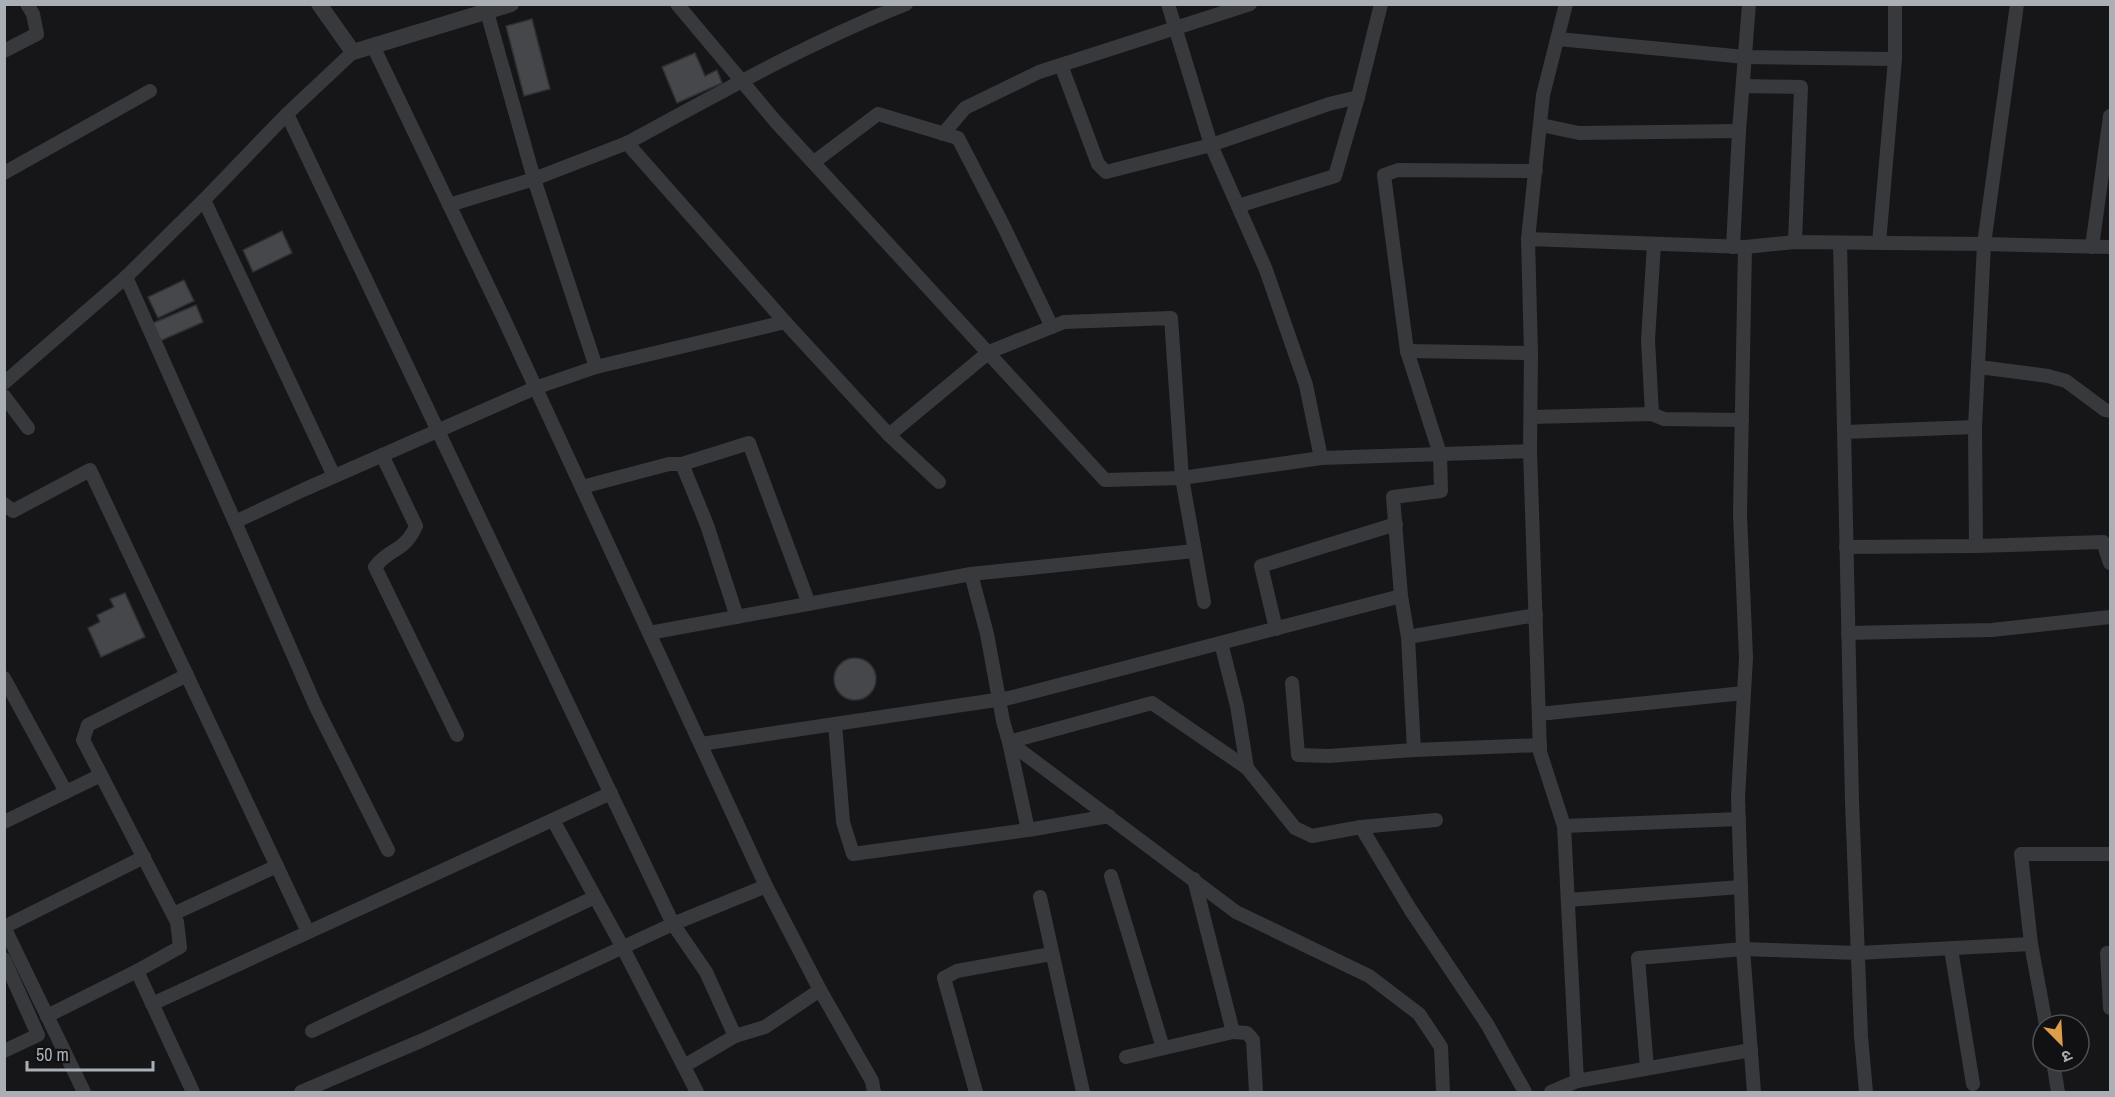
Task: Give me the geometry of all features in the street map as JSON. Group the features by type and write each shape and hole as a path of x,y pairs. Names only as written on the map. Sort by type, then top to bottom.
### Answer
{"street":[{"path":"4,51 36,33 33,14 27,4"},
{"path":"319,4 353,52"},
{"path":"4,382 126,277 286,114 353,52 511,4"},
{"path":"676,4 814,162 1105,480 1182,478 1321,458 1530,452"},
{"path":"449,205 534,179 627,143 741,81 848,27 906,4"},
{"path":"1168,4 1211,145 1266,270 1306,385 1321,458"},
{"path":"943,134 965,108 1039,72 1250,4"},
{"path":"1238,206 1335,176 1359,97 1381,4"},
{"path":"1566,4 1543,95 1528,239 1531,353 1530,452 1540,752 1564,826 1576,1081"},
{"path":"1749,4 1739,131 1742,420 1740,514 1746,658 1738,797 1743,949 1754,1092"},
{"path":"1879,243 1895,59 1895,4"},
{"path":"1976,546 1976,427 1984,244 2017,4"},
{"path":"487,12 534,179 596,367"},
{"path":"1558,39 1745,57 1895,59"},
{"path":"373,46 536,388 766,886 820,990 872,1081 874,1092"},
{"path":"1061,65 1098,164 1106,172 1211,145 1329,104 1359,97"},
{"path":"1743,86 1801,87 1795,243"},
{"path":"4,173 150,91"},
{"path":"286,114 674,924 706,972 735,1036"},
{"path":"814,162 878,114 958,138 1052,327"},
{"path":"2092,247 2110,116"},
{"path":"1541,125 1579,133 1739,131"},
{"path":"627,143 785,322 889,435 939,482"},
{"path":"1414,750 1408,637 1401,596 1393,497 1441,491 1440,454 1407,351 1384,175 1398,170 1536,171"},
{"path":"204,200 334,477"},
{"path":"1528,239 1739,247 1795,243 1879,243 2110,247"},
{"path":"1840,243 1848,633 1858,954 1866,1092"},
{"path":"1652,414 1648,340 1654,244"},
{"path":"126,277 316,707 388,850"},
{"path":"889,435 989,352 1064,322 1171,318 1182,478 1204,602"},
{"path":"235,522 536,388 596,367 785,322"},
{"path":"1407,351 1531,353"},
{"path":"1979,367 2048,376 2066,381 2110,411"},
{"path":"4,396 28,428"},
{"path":"1531,417 1652,414 1664,419 1742,420"},
{"path":"1844,432 1976,427"},
{"path":"582,487 669,464 682,464 749,443 809,603"},
{"path":"382,455 416,526 411,539 399,549 383,556 375,567 457,735"},
{"path":"682,464 707,525 737,617"},
{"path":"4,504 13,511 90,470 308,933"},
{"path":"1276,629 1262,566 1396,524"},
{"path":"1846,547 2103,542 2110,563"},
{"path":"649,633 971,574 1194,551"},
{"path":"971,574 987,634 1003,721 1028,830"},
{"path":"701,744 999,699 1401,596"},
{"path":"1408,637 1536,615"},
{"path":"1848,633 1992,630 2110,617"},
{"path":"1221,643 1237,706 1247,768"},
{"path":"47,1016 137,971 180,946 177,922 83,740 88,725 187,675"},
{"path":"4,678 66,792"},
{"path":"1293,683 1298,755 1328,756 1540,745"},
{"path":"1539,714 1744,693"},
{"path":"1009,742 1152,704 1247,768 1295,828 1312,836 1360,827 1436,820"},
{"path":"835,724 843,822 853,854 1028,830 1109,816"},
{"path":"1009,742 1236,912 1370,976 1419,1014 1441,1047 1443,1092"},
{"path":"4,822 101,775"},
{"path":"152,1004 611,793"},
{"path":"1564,826 1739,819"},
{"path":"553,820 697,1092"},
{"path":"1360,827 1410,909 1488,1023 1525,1092"},
{"path":"2044,1013 2031,944 2021,854 2110,854"},
{"path":"84,1092 4,927 144,857"},
{"path":"173,914 277,866"},
{"path":"1111,876 1163,1048"},
{"path":"1194,879 1233,1032"},
{"path":"301,1092 423,1040 674,924 766,886"},
{"path":"1568,900 1741,887"},
{"path":"312,1031 595,897"},
{"path":"1040,897 1083,1092"},
{"path":"1647,1068 1638,958 1743,949 1858,954 2031,944"},
{"path":"1951,949 1973,1083"},
{"path":"2110,953 2107,953 2110,1008"},
{"path":"976,1092 944,978 957,971 1052,954"},
{"path":"4,959 38,1035 4,1051"},
{"path":"137,971 193,1092"},
{"path":"684,1066 735,1036 765,1027 820,990"},
{"path":"1126,1057 1233,1032 1247,1033 1252,1040 1256,1092"},
{"path":"1551,1092 1576,1081 1751,1050"},
{"path":"2055,1073 2058,1092"}],"building":[{"path":"532,19 550,89 524,96 506,26"},
{"path":"695,53 705,76 717,70 722,83 677,103 662,67"},
{"path":"282,231 292,253 253,272 243,250"},
{"path":"184,280 194,301 158,318 148,297"},
{"path":"196,305 203,322 160,341 153,323"},
{"path":"125,593 145,637 101,657 88,628 100,622 97,615 114,607 110,599"},
{"path":"855,658 863,659 870,664 875,671 875,687 870,694 863,699 855,700 847,699 840,694 835,687 834,679 835,671 840,664 847,659"}]}
